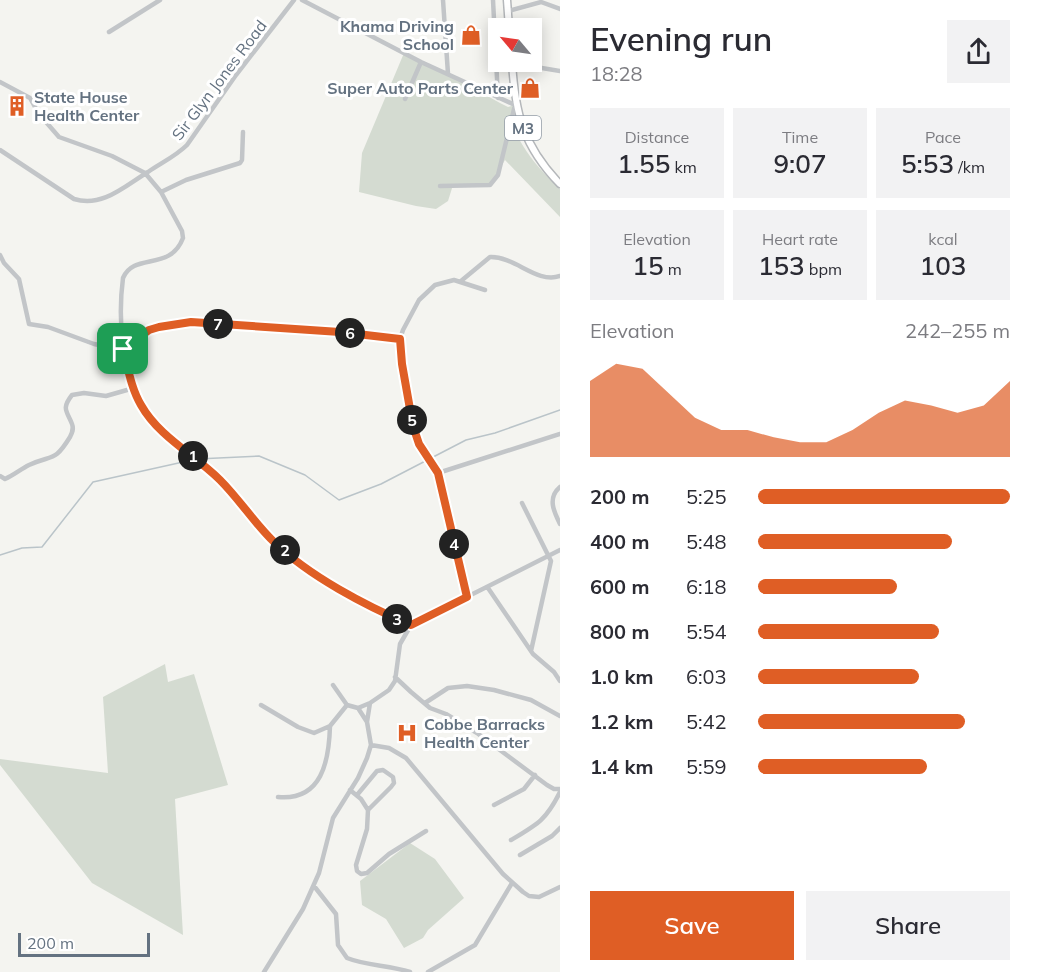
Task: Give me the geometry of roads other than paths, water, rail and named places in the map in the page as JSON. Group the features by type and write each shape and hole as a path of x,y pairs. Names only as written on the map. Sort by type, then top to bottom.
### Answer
{"highway":[{"path":"507,0 508,18"},
{"name":"M3","path":"513,72 515,105 522,127 549,173 560,184"}],"street":[{"path":"109,32 160,0"},
{"name":"Sir Glyn Jones Road","path":"0,150 65,194 81,201 100,199 114,194 187,145 236,75 294,0"},
{"path":"302,0 422,62 515,105 498,175 490,185 440,186"},
{"path":"443,0 448,74"},
{"path":"493,0 498,98"},
{"path":"508,11 541,2 560,9"},
{"path":"405,99 422,62"},
{"path":"542,68 560,71"},
{"path":"0,82 31,99 39,114 59,137 112,156 145,173 161,192 182,231 183,238 176,251 156,261 132,266 124,274 122,284 123,349 134,388 141,406 150,419 220,479 274,542 315,574 382,613 411,625"},
{"path":"161,192 186,180 240,163 243,132"},
{"path":"0,255 4,263 19,279 29,324 48,327 94,344 123,349 149,330 191,322 340,332 400,339"},
{"path":"461,281 490,257 504,258 547,278 560,276"},
{"path":"467,597 438,473 419,444 413,426 400,339 410,315 427,291 447,280 461,281 485,290"},
{"path":"0,476 5,479 29,465 49,459 59,453 72,433 73,425 66,411 67,403 72,395 84,393 106,396 134,388"},
{"path":"438,473 560,434"},
{"path":"560,488 553,499 554,510 560,524"},
{"path":"522,503 549,556 551,565 531,651"},
{"path":"333,685 347,705 358,708 370,703 389,690 395,681 400,644 411,625 560,550"},
{"path":"488,588 531,651 554,672 560,681"},
{"path":"395,676 425,703 477,734 554,789 560,790 550,812 537,825 511,840"},
{"path":"425,703 448,688 467,686 494,690 531,700 560,716"},
{"path":"264,972 303,909 325,856 333,818 351,790 367,758 370,745 367,722 370,703"},
{"path":"261,705 308,733 314,733 330,726 347,705"},
{"path":"358,708 367,722"},
{"path":"278,797 289,798 305,794 314,785 328,757 330,726"},
{"path":"370,745 389,748 406,758 512,883 523,892 533,897 545,896 560,887"},
{"path":"357,795 377,771 383,770 393,777 394,783 391,787 368,810 365,841 356,865 357,871 361,874 367,873 390,854 426,831"},
{"path":"494,805 524,789 535,776"},
{"path":"351,790 368,810"},
{"path":"520,855 552,836 560,828"},
{"path":"428,972 475,945 512,883"},
{"path":"314,886 336,914 338,945 347,958 410,972"}],"waterway":[{"path":"197,459 259,456 305,475 339,500 381,484 466,440 495,433 560,410"},
{"path":"0,555 22,548 42,547 93,482 192,460"}],"place":[{"name":"Khama Driving School","path":"471,35"},
{"name":"Super Auto Parts Center","path":"530,88"},
{"name":"State House Health Center","path":"17,106"},
{"name":"Cobbe Barracks Health Center","path":"407,733"}]}
